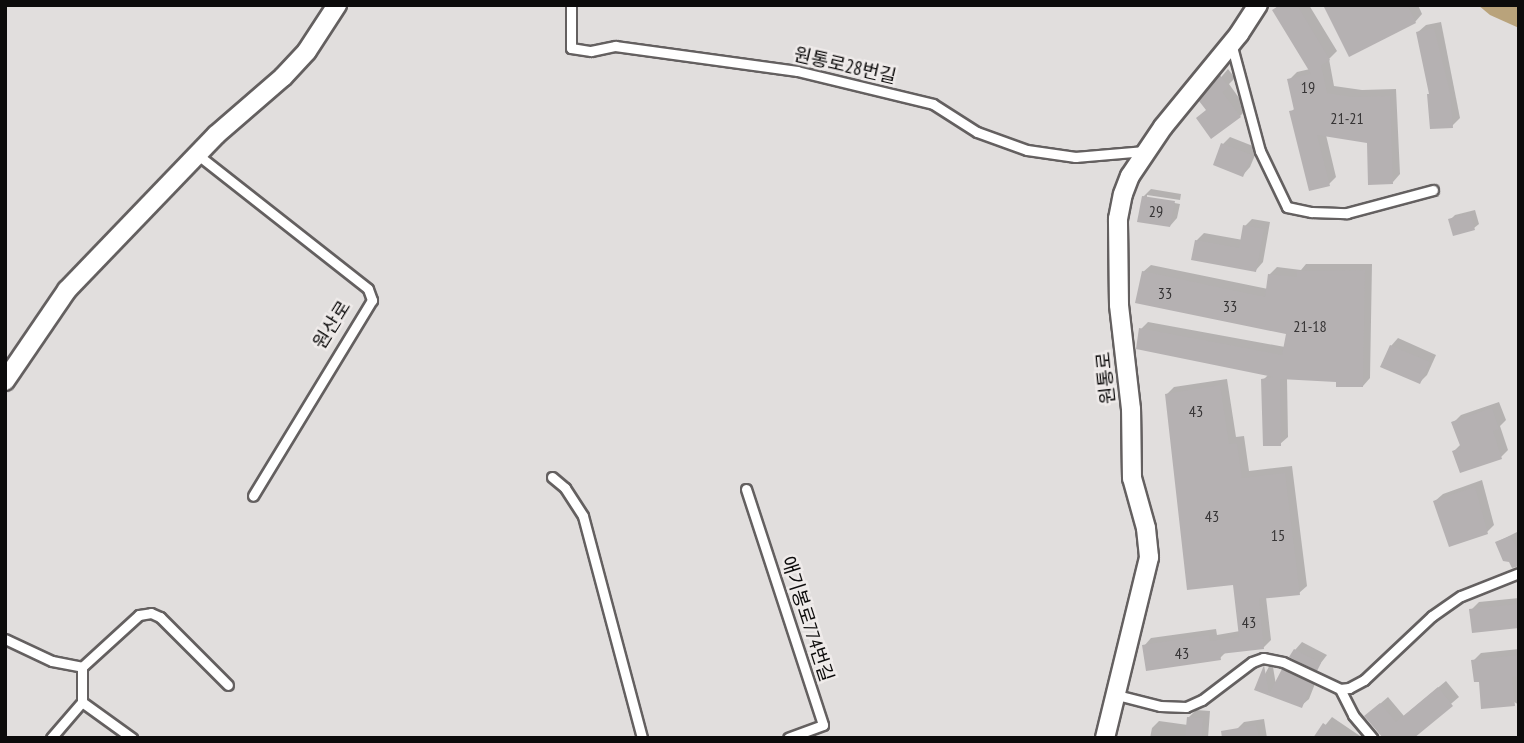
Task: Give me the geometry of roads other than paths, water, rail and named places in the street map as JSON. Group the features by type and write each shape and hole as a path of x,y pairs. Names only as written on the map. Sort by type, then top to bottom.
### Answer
{"street":[{"path":"5,381 67,290 198,155 307,51 337,5"},
{"name":"원통로","path":"1105,738 1149,557 1146,528 1132,478 1131,409 1117,264 1118,219 1123,194 1145,151 1258,5"}],"lane":[{"name":"원통로28번길","path":"571,5 572,23 568,38 571,48 581,50 615,46 797,71 933,104 977,132 1027,150 1075,157 1145,151"},
{"path":"1231,43 1260,151 1287,206 1311,212 1348,213 1433,190"},
{"name":"원산로","path":"198,155 368,289 372,300 253,496"},
{"path":"552,477 565,488 583,516 642,738"},
{"name":"애기봉로774번길","path":"746,489 823,725 788,738"},
{"path":"1340,689 1364,680 1403,640 1461,596 1519,573"},
{"path":"51,738 82,702 82,667 139,615 151,612 160,617 228,685"},
{"path":"5,639 43,657 82,667"},
{"path":"1117,695 1160,706 1186,707 1202,701 1252,662 1263,658 1283,662 1340,689 1353,715 1372,738"},
{"path":"82,702 132,738"}]}
